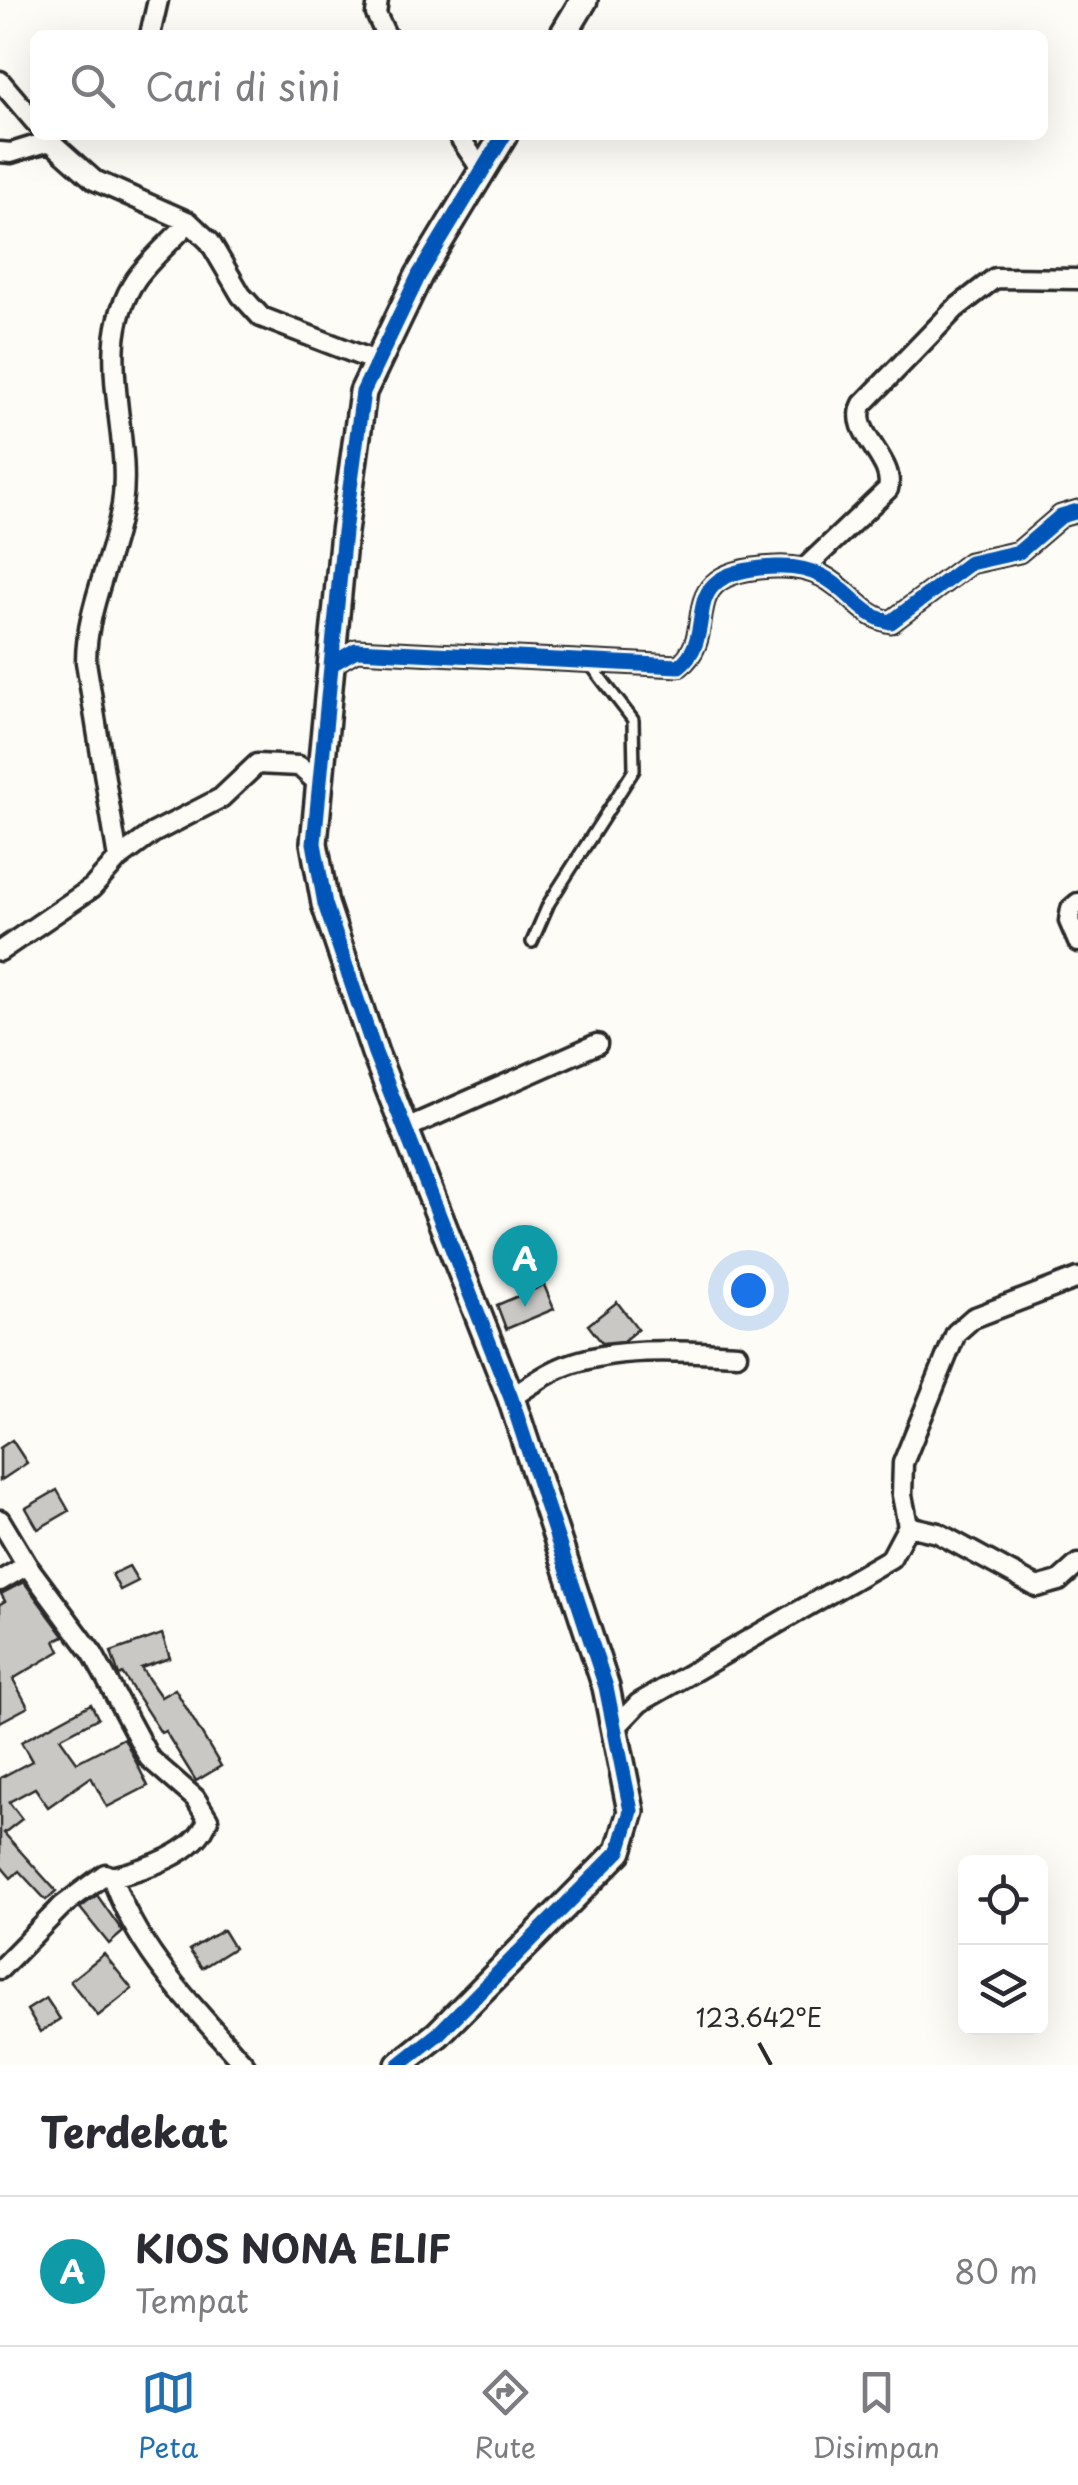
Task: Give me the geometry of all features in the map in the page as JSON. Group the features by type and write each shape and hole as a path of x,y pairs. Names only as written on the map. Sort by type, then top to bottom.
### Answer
{"street":[{"path":"151,30 158,0"},
{"path":"378,0 376,14 384,30"},
{"path":"566,30 584,0"},
{"path":"0,81 30,116"},
{"path":"0,152 11,153 44,140"},
{"path":"54,140 94,180 189,222 210,242 241,295 261,317 375,361"},
{"path":"461,140 482,172"},
{"path":"400,2065 438,2034 618,1851 631,1811 616,1727 511,1398 402,1130 325,904 314,843 352,464 364,392 375,361 420,276 501,140"},
{"path":"118,859 86,662 86,630 124,487 115,379 116,333 136,278 189,222"},
{"path":"805,568 888,489 889,474 860,420 863,404 955,309 995,278 1078,279"},
{"path":"332,664 356,650 679,666 691,650 705,601 720,578 754,568 805,568 835,582 881,620 892,622 970,563 1019,552 1061,516 1078,512"},
{"path":"0,951 92,888 118,859 166,825 220,798 257,764 299,766 318,783"},
{"path":"1078,904 1071,909 1070,921 1078,942"},
{"path":"402,1130 597,1044"},
{"path":"616,1727 640,1703 874,1570 899,1548 908,1526 902,1496 903,1463 956,1333 973,1318 1078,1278"},
{"path":"511,1398 565,1366 611,1356 672,1350 737,1354"},
{"path":"0,1520 26,1565 93,1654 149,1758 195,1798 208,1819 204,1833 169,1857 147,1868 112,1877 105,1874 90,1882 1,1964"},
{"path":"908,1526 938,1533 1037,1588 1059,1581 1078,1564"},
{"path":"0,1581 26,1565"},
{"path":"112,1877 123,1910 146,1950 245,2065"}],"lane":[{"path":"532,942 549,902 634,770 633,720 589,662"}],"building":[{"path":"544,1285 554,1309 506,1329 497,1305"},
{"path":"617,1302 638,1329 623,1341 602,1343 588,1325"},
{"path":"12,1440 27,1463 0,1481 0,1448"},
{"path":"57,1490 69,1511 38,1529 26,1508"},
{"path":"129,1566 138,1581 120,1590 112,1574"},
{"path":"24,1582 64,1636 55,1641 60,1651 13,1679 28,1707 0,1722 0,1604 5,1601 1,1594"},
{"path":"162,1634 170,1658 141,1668 161,1697 175,1689 221,1766 196,1781 165,1731 161,1733 123,1674 119,1676 111,1652"},
{"path":"91,1704 98,1718 60,1738 77,1762 124,1738 148,1786 107,1807 91,1777 48,1807 35,1788 9,1802 22,1819 4,1833 56,1891 46,1900 19,1871 11,1878 0,1865 0,1778 32,1761 21,1742"},
{"path":"97,1895 123,1932 109,1944 80,1908"},
{"path":"223,1930 234,1948 202,1968 189,1950"},
{"path":"104,1954 132,1989 98,2016 70,1981"},
{"path":"46,1998 60,2019 40,2032 27,2010"}],"cycle path":[{"path":"399,2065 438,2034 619,1851 631,1811 606,1687 511,1398 375,1053 325,904 314,843 344,532 363,392 419,275 501,140"},
{"path":"332,664 356,650 679,666 692,652 703,605 709,591 721,579 742,571 798,568 831,581 865,610 891,622 970,563 1019,552 1061,516 1078,511"}],"place":[{"name":"KIOS NONA ELIF","path":"525,1307"}]}
